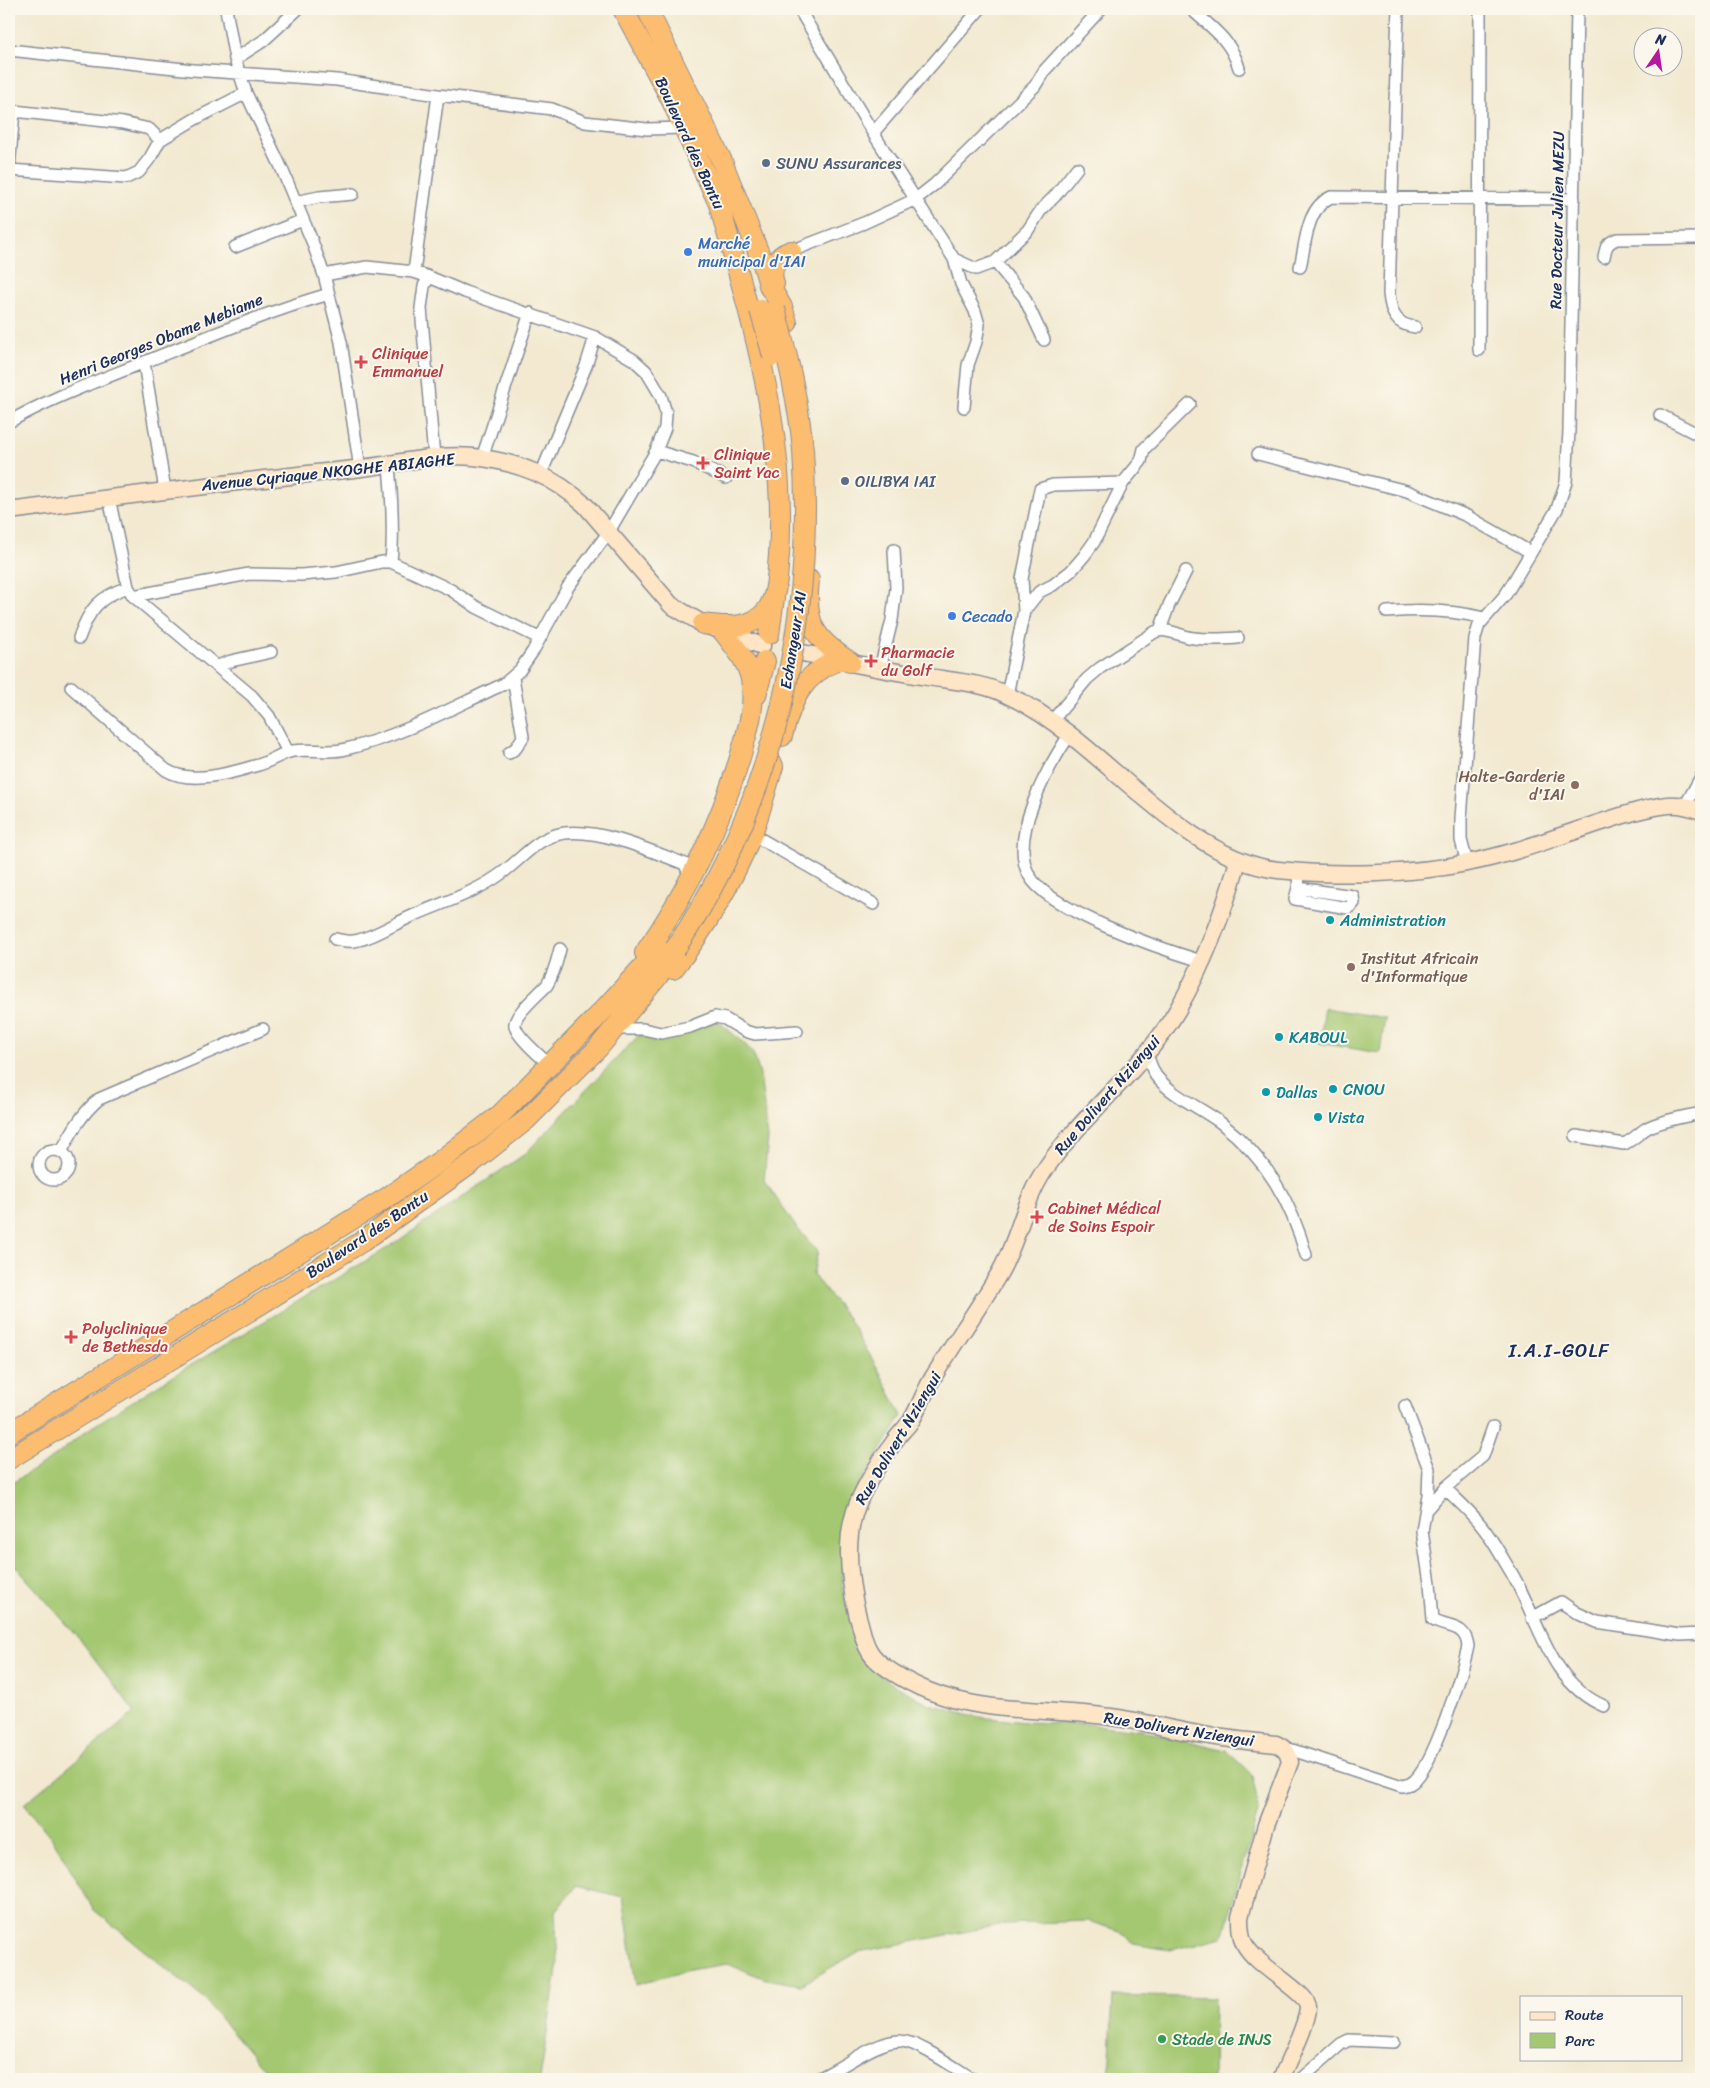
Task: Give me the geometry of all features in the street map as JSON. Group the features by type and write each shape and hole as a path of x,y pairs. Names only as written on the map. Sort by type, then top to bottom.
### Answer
{"highway":[{"name":"Boulevard des Bantu","path":"623,9 684,128 772,309"},
{"name":"Boulevard des Bantu","path":"647,9 721,160 770,279 772,309"},
{"path":"596,1018 662,929 690,879 719,818 738,762 752,710 774,596 780,517 775,438 748,307 718,201"},
{"path":"770,279 780,257 792,251"},
{"path":"614,1030 651,998 685,955 716,906 752,834 787,717 808,591 814,513 812,457 801,377 793,344 772,309"},
{"name":"Echangeur IAI","path":"669,947 696,918 742,828 759,785 781,709 798,615 804,543 803,450 792,382 772,309"},
{"path":"787,717 806,680 819,668 836,660 832,650 815,633 811,623 808,591"},
{"path":"703,624 730,626 749,622 759,617 766,610 774,596"},
{"path":"728,632 749,671 752,710"},
{"name":"Boulevard des Bantu","path":"9,1433 388,1198 440,1161 500,1115 669,947"},
{"name":"Boulevard des Bantu","path":"9,1459 363,1241 474,1162 526,1120 614,1030 658,976 669,947"}],"street":[{"path":"226,9 235,59 246,93 262,124 324,275 341,342 360,469"},
{"path":"235,59 263,41 298,9"},
{"path":"799,9 872,133 954,259 961,284 975,311 979,325 976,342 968,365 964,407"},
{"path":"872,133 980,9"},
{"path":"792,251 864,224 916,199 936,184 1035,86 1044,71 1102,9"},
{"path":"1191,9 1214,28 1228,43 1235,54 1239,68"},
{"path":"1398,9 1390,307 1396,320 1415,328"},
{"path":"1479,350 1480,9"},
{"name":"Rue Docteur Julien MEZU","path":"1484,618 1506,594 1557,509 1566,482 1570,431 1577,9"},
{"path":"9,50 239,73 338,80 438,95 552,108 585,122 647,129 684,128"},
{"path":"160,140 150,129 123,123 11,111 9,170 126,178 139,172 160,140 195,119 246,93"},
{"path":"414,272 438,95"},
{"path":"954,259 976,269 995,262 1028,230 1041,210 1055,196 1077,168"},
{"path":"295,202 319,196 353,194"},
{"path":"1300,267 1316,208 1322,201 1331,197 1574,199"},
{"path":"235,247 303,220"},
{"path":"1604,257 1606,246 1617,239 1701,238"},
{"path":"995,262 1024,297 1044,340"},
{"path":"71,687 166,770 180,777 199,778 259,765 294,750 330,752 345,750 380,739 430,719 513,678 533,651 568,587 608,533 656,451 665,428 666,413 661,396 646,371 634,360 595,337 414,272 367,267 324,275"},
{"path":"429,277 424,286 421,308 434,457"},
{"name":"Henri Georges Obame Mebiame","path":"9,422 68,393 144,362 285,306 329,294"},
{"path":"482,458 530,313"},
{"path":"541,474 586,366 595,337"},
{"path":"144,362 165,490"},
{"path":"1024,611 1039,592 1053,585 1084,556 1102,527 1123,483 1141,461 1144,449 1190,404"},
{"path":"1660,415 1701,436"},
{"path":"656,451 693,462 726,478"},
{"path":"1258,454 1407,491 1474,520 1530,552"},
{"name":"Avenue Cyriaque NKOGHE ABIAGHE","path":"9,511 165,490 389,466 434,457 482,458 516,464 541,474 572,494 672,605 703,624 765,647"},
{"path":"389,466 392,491 393,541 390,562"},
{"path":"1007,694 1024,611 1022,579 1040,489 1053,484 1123,483"},
{"path":"109,498 130,592 218,666 263,708 288,752"},
{"path":"880,669 892,620 896,588 894,550"},
{"path":"79,638 88,616 100,600 111,593 130,592 249,574 318,574 336,572 390,562 451,590 476,607 539,638"},
{"path":"1052,721 1087,679 1100,668 1160,630 1169,605 1186,571"},
{"path":"1387,612 1435,610 1466,613 1484,618 1479,625 1475,638 1468,710 1461,818 1461,840 1467,864"},
{"path":"785,629 792,631 799,652 782,670 771,666 765,647 774,631 785,629"},
{"path":"1160,630 1194,638 1220,640 1238,638"},
{"path":"218,666 231,661 271,652"},
{"path":"799,652 880,669 976,685 1007,694 1070,734 1163,812 1202,840 1238,861 1298,880 1433,869 1467,864 1517,850 1633,812 1670,805 1684,806 1701,811"},
{"path":"509,754 516,748 523,737 513,678"},
{"path":"1070,734 1052,764 1028,818 1022,855 1028,875 1036,886 1050,897 1070,908 1149,944 1201,961"},
{"path":"1684,806 1701,777"},
{"path":"335,939 353,941 367,937 416,914 445,904 502,874 542,840 560,834 575,832 631,845 685,864 690,879"},
{"path":"752,834 874,904"},
{"name":"Rue Dolivert Nziengui","path":"1238,861 1225,904 1177,1011 1147,1055 1058,1152 1044,1171 1033,1189 1017,1235 1002,1269 932,1380 912,1419 895,1440 864,1489 854,1512 851,1529 851,1582 855,1606 867,1649 877,1661 892,1672 940,1696 987,1708 1108,1716 1157,1724 1215,1737 1276,1744 1283,1748"},
{"path":"550,1066 518,1033 514,1025 517,1017 548,984 555,969 560,949"},
{"path":"614,1030 643,1029 661,1033 690,1027 715,1017 725,1019 749,1033 797,1031"},
{"path":"61,1152 73,1129 99,1099 263,1029"},
{"path":"1147,1055 1156,1075 1172,1091 1222,1124 1245,1144 1268,1169 1297,1224 1306,1255"},
{"path":"1576,1136 1624,1144 1653,1126 1666,1121 1701,1114"},
{"path":"1283,1748 1402,1786 1410,1784 1417,1777 1446,1722 1468,1646 1467,1639 1460,1631 1433,1620 1430,1583 1422,1541 1428,1495 1429,1469 1405,1406"},
{"path":"1425,1512 1445,1488 1483,1456 1493,1427"},
{"path":"1445,1488 1481,1524 1492,1540 1512,1574 1532,1618 1566,1679 1590,1700 1604,1706"},
{"path":"1532,1618 1561,1602 1582,1616 1597,1622 1680,1635 1701,1634"},
{"path":"1281,2079 1305,2020 1308,2006 1302,1994 1278,1978 1254,1958 1244,1944 1240,1932 1240,1917 1266,1826 1290,1762 1288,1754 1283,1748"},
{"path":"817,2079 878,2046 902,2040 915,2044 973,2079"},
{"path":"1301,2079 1341,2044 1349,2040 1394,2042"}],"green space":[{"path":"1325,1008 1385,1018 1380,1053 1319,1043"},
{"path":"718,1021 744,1043 754,1055 760,1075 768,1138 764,1180 796,1227 818,1251 813,1275 848,1318 878,1369 902,1416 844,1510 842,1589 861,1660 889,1682 929,1704 979,1717 1025,1722 1087,1724 1145,1731 1226,1750 1252,1775 1259,1809 1223,1937 1171,1950 1133,1944 1123,1932 1089,1921 1005,1924 858,1952 801,1985 766,1979 727,1964 689,1970 636,1985 623,1897 576,1886 555,1911 558,1963 540,2079 272,2079 204,1999 94,1910 53,1840 24,1804 135,1712 78,1637 9,1559 9,1485 54,1457 89,1429 166,1380 389,1247 525,1154 639,1035 655,1037"},
{"name":"Stade de INJS","path":"1113,1995 1214,1998 1213,2079 1109,2079"}],"place":[{"name":"SUNU Assurances","path":"766,163"},
{"name":"Marché municipal d'IAI","path":"688,252"},
{"name":"Clinique Emmanuel","path":"361,362"},
{"name":"Clinique Saint Yac","path":"703,463"},
{"name":"OILIBYA IAI","path":"845,481"},
{"name":"Cecado","path":"952,616"},
{"name":"Pharmacie du Golf","path":"871,661"},
{"name":"Halte-Garderie d'IAI","path":"1575,785"},
{"name":"Administration","path":"1330,920"},
{"name":"Institut Africain d'Informatique","path":"1351,967"},
{"name":"KABOUL","path":"1279,1037"},
{"name":"CNOU","path":"1333,1089"},
{"name":"Dallas","path":"1266,1092"},
{"name":"Vista","path":"1318,1117"},
{"name":"Cabinet Médical de Soins Espoir","path":"1037,1217"},
{"name":"Polyclinique de Bethesda","path":"71,1337"},
{"name":"Stade de INJS","path":"1162,2039"}],"district":[{"name":"I.A.I-GOLF","path":"1559,1350"}]}
